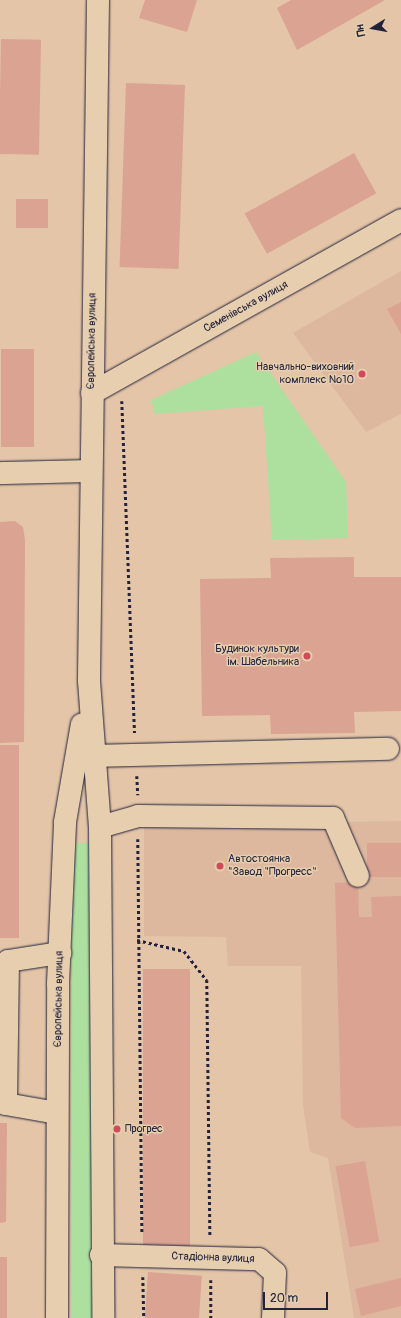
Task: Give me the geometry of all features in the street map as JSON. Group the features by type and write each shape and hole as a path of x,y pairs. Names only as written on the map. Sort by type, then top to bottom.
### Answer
{"street":[{"name":"Європейська вулиця","path":"98,0 90,471 89,682 92,756 100,827 101,1256 103,1318"},
{"name":"Семенівська вулиця","path":"92,393 401,220"},
{"path":"0,472 90,471"},
{"name":"Європейська вулиця","path":"57,1318 57,1113 60,952 65,822 89,682"},
{"path":"92,756 388,749"},
{"path":"100,827 138,816 333,818 358,876"},
{"path":"57,1113 3,1104 8,961 60,952"},
{"name":"Стадіонна вулиця","path":"101,1256 259,1259 274,1273 273,1318"}],"path":[{"path":"120,378 138,802"},
{"path":"138,830 137,940 144,1318"},
{"path":"137,940 184,951 207,980 211,1318"}],"shaded area":[{"name":"Навчально-виховний комплекс №10","path":"401,271 401,414 366,432 293,333"},
{"path":"401,821 401,1318 354,1318 328,1158 310,1152 303,1106 301,966 228,966 226,937 144,936 144,825"}],"green space":[{"path":"256,352 346,482 348,538 272,540 263,406 155,414 151,400"},
{"path":"71,843 93,843 93,1318 71,1318"}],"building":[{"path":"145,0 197,0 187,32 139,18"},
{"path":"291,0 385,0 297,50 277,8"},
{"path":"1,39 41,40 39,155 0,154"},
{"path":"126,83 185,85 179,269 120,267"},
{"path":"354,153 376,193 267,254 245,214"},
{"path":"16,199 48,199 48,228 16,228"},
{"path":"401,302 401,334 387,309"},
{"path":"1,349 34,349 34,447 1,447"},
{"path":"15,521 23,527 25,540 24,742 0,743 0,522"},
{"name":"Будинок культури ім. Шабельника","path":"354,557 354,577 401,577 401,711 354,712 355,733 271,734 270,715 202,716 200,579 271,578 270,558"},
{"path":"0,745 19,745 19,938 0,938"},
{"path":"367,843 401,843 401,877 367,877"},
{"path":"358,882 359,917 372,917 371,897 401,896 401,1126 355,1128 341,1118 335,883"},
{"path":"143,969 190,969 190,1251 143,1251"},
{"path":"0,1123 7,1123 6,1222 0,1223"},
{"path":"365,1161 379,1242 350,1247 335,1166"},
{"path":"0,1257 7,1257 7,1318 0,1318"},
{"path":"148,1272 202,1276 199,1318 145,1318"},
{"path":"401,1278 401,1306 361,1316 355,1289"}],"place":[{"name":"Навчально-виховний комплекс №10","path":"362,374"},
{"name":"Будинок культури ім. Шабельника","path":"307,656"},
{"name":"Автостоянка \"Завод \"Прогресс\"","path":"220,866"},
{"name":"Прогрес","path":"117,1129"}]}
